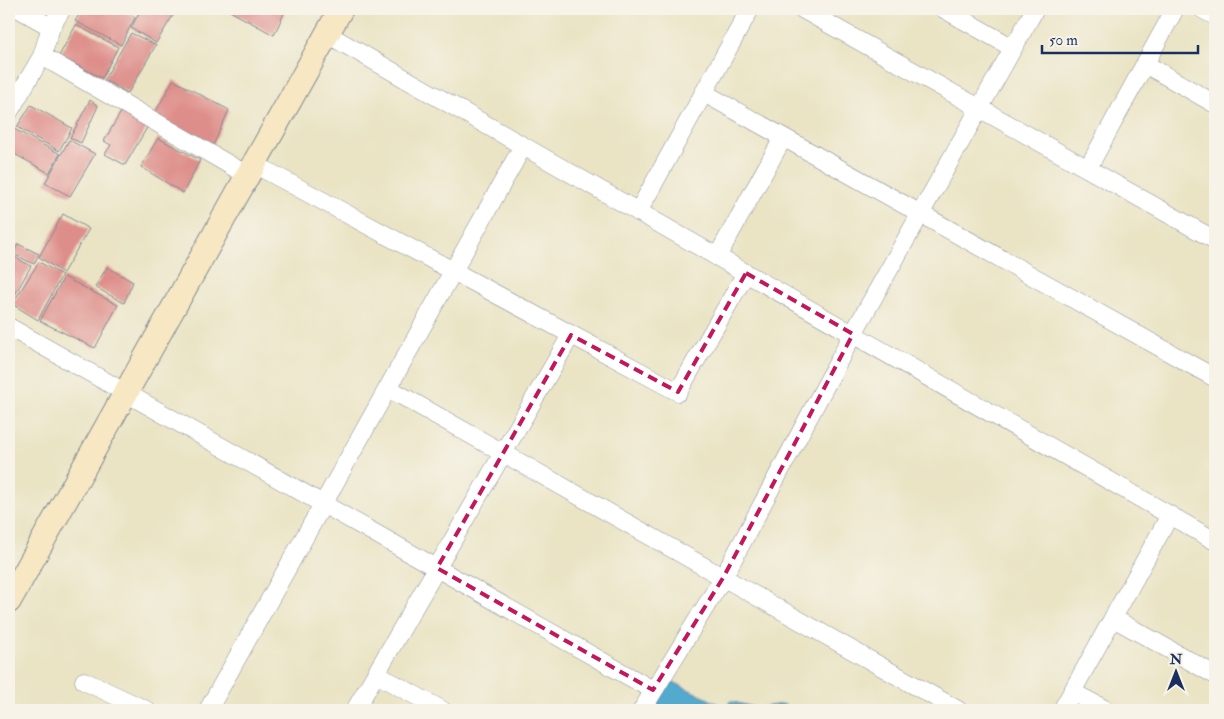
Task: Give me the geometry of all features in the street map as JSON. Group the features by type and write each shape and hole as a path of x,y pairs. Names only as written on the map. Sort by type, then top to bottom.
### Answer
{"street":[{"path":"19,9 51,27"},
{"path":"9,112 42,56 51,27 62,9"},
{"path":"9,601 341,9"},
{"path":"638,212 750,9"},
{"path":"802,9 1215,240"},
{"path":"944,9 1013,48"},
{"path":"642,710 723,578 853,334 1035,9"},
{"path":"1088,168 1175,9"},
{"path":"1202,9 1215,16"},
{"path":"327,34 1215,541"},
{"path":"42,56 250,170 453,272 678,392 746,273"},
{"path":"1145,64 1215,104"},
{"path":"704,93 1215,378"},
{"path":"717,257 783,138"},
{"path":"208,710 523,146"},
{"path":"9,327 653,690"},
{"path":"355,710 571,335"},
{"path":"388,388 958,710"},
{"path":"1062,710 1170,515"},
{"path":"1113,618 1215,675"},
{"path":"376,674 442,710"},
{"path":"84,681 146,710"},
{"path":"1072,692 1106,710"}],"highlighted area":[{"path":"746,273 853,334 723,578 653,690 437,568 571,335 678,392"}],"water":[{"path":"665,678 727,708 730,701 756,708 783,704 791,710 658,710 653,707"}],"building":[{"path":"83,9 121,9 135,17 121,45 75,21"},
{"path":"141,9 177,9 156,43 131,28"},
{"path":"226,9 286,9 274,35"},
{"path":"76,25 118,47 102,78 59,56"},
{"path":"131,33 156,45 128,93 104,80"},
{"path":"173,80 229,110 211,150 153,117"},
{"path":"90,100 98,106 81,143 70,138"},
{"path":"31,105 72,128 59,151 17,127"},
{"path":"121,112 148,126 125,165 105,154 111,145 104,141"},
{"path":"14,129 60,154 49,173 9,151 9,141"},
{"path":"158,138 200,160 183,193 141,167"},
{"path":"69,140 95,154 70,196 45,183"},
{"path":"63,214 89,229 63,273 39,257"},
{"path":"18,244 39,254 34,264 13,254"},
{"path":"9,254 31,266 9,305"},
{"path":"39,262 62,275 38,320 12,304"},
{"path":"107,267 133,282 124,303 95,287"},
{"path":"64,277 118,305 95,348 40,321"}]}
